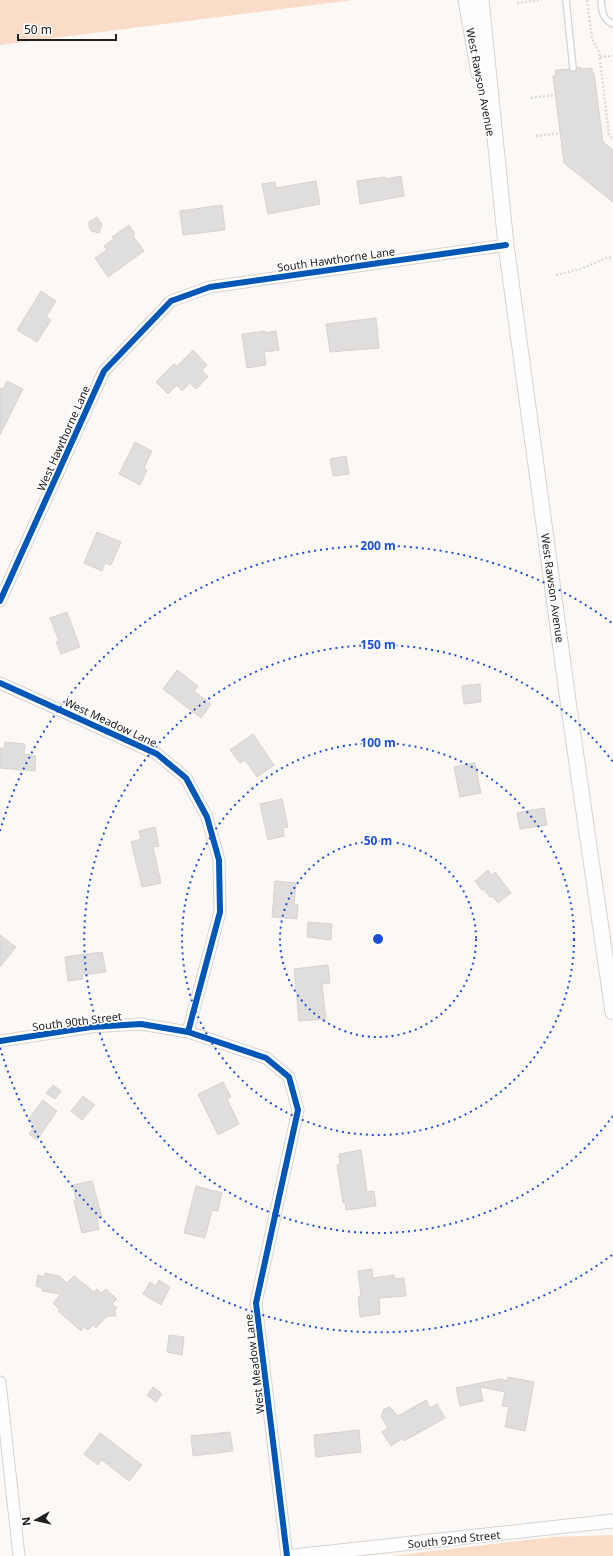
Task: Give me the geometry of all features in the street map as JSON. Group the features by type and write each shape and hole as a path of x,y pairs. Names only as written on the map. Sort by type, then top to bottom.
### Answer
{"main road":[{"name":"West Rawson Avenue","path":"466,0 497,164"},
{"name":"West Rawson Avenue","path":"481,0 506,245 568,701 613,1012"}],"street":[{"name":"South Hawthorne Lane","path":"171,301 210,287 506,245"},
{"name":"West Hawthorne Lane","path":"0,601 104,371 171,301"},
{"name":"West Meadow Lane","path":"0,683 157,754 186,778 207,817 219,860 220,912 188,1032"},
{"name":"South 90th Street","path":"0,1041 91,1027 141,1024 188,1032 266,1058 289,1077"},
{"name":"West Meadow Lane","path":"287,1556 256,1303 298,1110 289,1077"},
{"path":"0,1382 19,1556"},
{"name":"South 92nd Street","path":"294,1556 613,1521"}],"lane":[{"path":"566,0 573,68"},
{"path":"601,0 603,16 607,21 613,24"}],"path":[{"path":"517,3 541,0"},
{"path":"587,0 592,39 600,57 609,136 613,139"},
{"path":"600,57 613,56"},
{"path":"531,98 555,95"},
{"path":"608,130 613,129"},
{"path":"536,136 560,133"},
{"path":"556,275 581,269 604,259 613,257"}],"shaded area":[{"path":"0,0 353,0 0,45"},
{"path":"613,1535 613,1556 391,1556 553,1537"}],"building":[{"path":"580,67 581,69 592,68 592,73 594,73 603,142 613,150 613,202 564,163 553,76 556,76 555,70 569,69 574,72"},
{"path":"401,176 404,196 360,204 357,181 385,177 386,179"},
{"path":"316,181 320,204 268,214 262,184 275,182 276,188"},
{"path":"222,205 225,230 183,235 180,211"},
{"path":"97,217 102,225 99,233 91,231 89,226 89,222"},
{"path":"129,225 135,234 133,236 144,251 108,277 95,258 107,250 104,246 115,238 112,237"},
{"path":"41,291 56,301 46,317 51,320 37,342 17,330"},
{"path":"376,318 379,348 330,352 326,324"},
{"path":"265,331 265,333 276,331 279,350 264,352 266,365 247,368 242,334"},
{"path":"193,350 207,365 202,370 208,377 196,389 190,383 182,391 177,385 168,394 156,382 174,364 177,366"},
{"path":"7,381 23,389 0,435 0,388 3,389"},
{"path":"135,442 152,451 144,468 147,470 140,485 119,474"},
{"path":"346,456 349,474 333,476 330,459"},
{"path":"97,532 121,542 111,565 105,563 102,571 84,563"},
{"path":"67,612 80,647 61,654 56,642 59,641 50,618"},
{"path":"177,670 198,686 194,691 211,704 201,718 163,689"},
{"path":"480,684 481,702 464,704 462,686"},
{"path":"253,734 274,765 257,777 245,760 240,763 230,750"},
{"path":"5,742 25,744 24,754 36,756 35,771 0,768 0,748 4,749"},
{"path":"475,763 481,793 460,797 454,767"},
{"path":"282,799 288,827 283,828 284,836 268,840 260,804"},
{"path":"544,808 547,825 520,829 517,813"},
{"path":"155,827 159,846 153,847 161,883 142,887 131,842 141,839 139,831"},
{"path":"488,870 492,875 495,872 511,893 498,903 492,896 490,897 484,889 482,890 475,881"},
{"path":"275,881 296,883 294,904 298,905 297,919 272,917"},
{"path":"308,922 332,924 331,940 307,937"},
{"path":"0,935 16,947 0,967"},
{"path":"102,952 106,972 82,975 83,979 68,981 65,957"},
{"path":"328,965 330,983 322,984 326,1019 299,1021 294,969"},
{"path":"223,1082 231,1097 227,1099 239,1124 218,1135 198,1094"},
{"path":"53,1085 61,1091 55,1099 46,1093"},
{"path":"83,1096 95,1105 82,1120 71,1111"},
{"path":"43,1100 57,1111 37,1140 29,1134 35,1125 28,1120"},
{"path":"361,1150 367,1192 374,1191 376,1206 346,1210 345,1203 343,1203 337,1165 340,1165 339,1154"},
{"path":"92,1181 102,1217 97,1218 99,1229 82,1233 74,1201 76,1200 73,1185"},
{"path":"196,1186 222,1193 218,1211 212,1210 205,1238 184,1233"},
{"path":"372,1269 373,1278 394,1275 395,1279 404,1278 406,1296 379,1298 380,1314 360,1317 358,1297 361,1296 358,1271"},
{"path":"45,1273 59,1276 67,1283 74,1276 94,1292 97,1289 101,1293 106,1289 117,1299 112,1304 117,1308 115,1310 116,1316 107,1316 96,1328 93,1325 88,1330 84,1327 81,1331 58,1311 60,1310 53,1303 61,1294 42,1291 42,1288 36,1286 38,1275 45,1277"},
{"path":"159,1280 170,1287 161,1305 143,1294 150,1282 156,1286"},
{"path":"169,1335 184,1337 182,1355 167,1352"},
{"path":"508,1377 534,1382 525,1431 505,1427 509,1407 502,1406 505,1392 480,1387 483,1401 460,1406 456,1388 500,1379 507,1381"},
{"path":"153,1387 162,1394 156,1402 147,1395"},
{"path":"426,1400 430,1408 437,1404 445,1418 404,1441 403,1438 391,1446 382,1432 388,1428 381,1416 384,1409 390,1407 398,1416"},
{"path":"359,1430 361,1452 316,1457 314,1435"},
{"path":"230,1432 233,1451 193,1456 191,1436"},
{"path":"100,1433 142,1465 129,1481 102,1460 98,1465 84,1454"}],"cycle path":[{"path":"0,601 104,371 171,301 210,287 506,245"},
{"path":"0,683 157,754 186,778 207,817 219,860 220,912 188,1032"},
{"path":"0,1041 91,1027 141,1024 188,1032 266,1058 289,1077 298,1110 256,1303 287,1556"}]}
